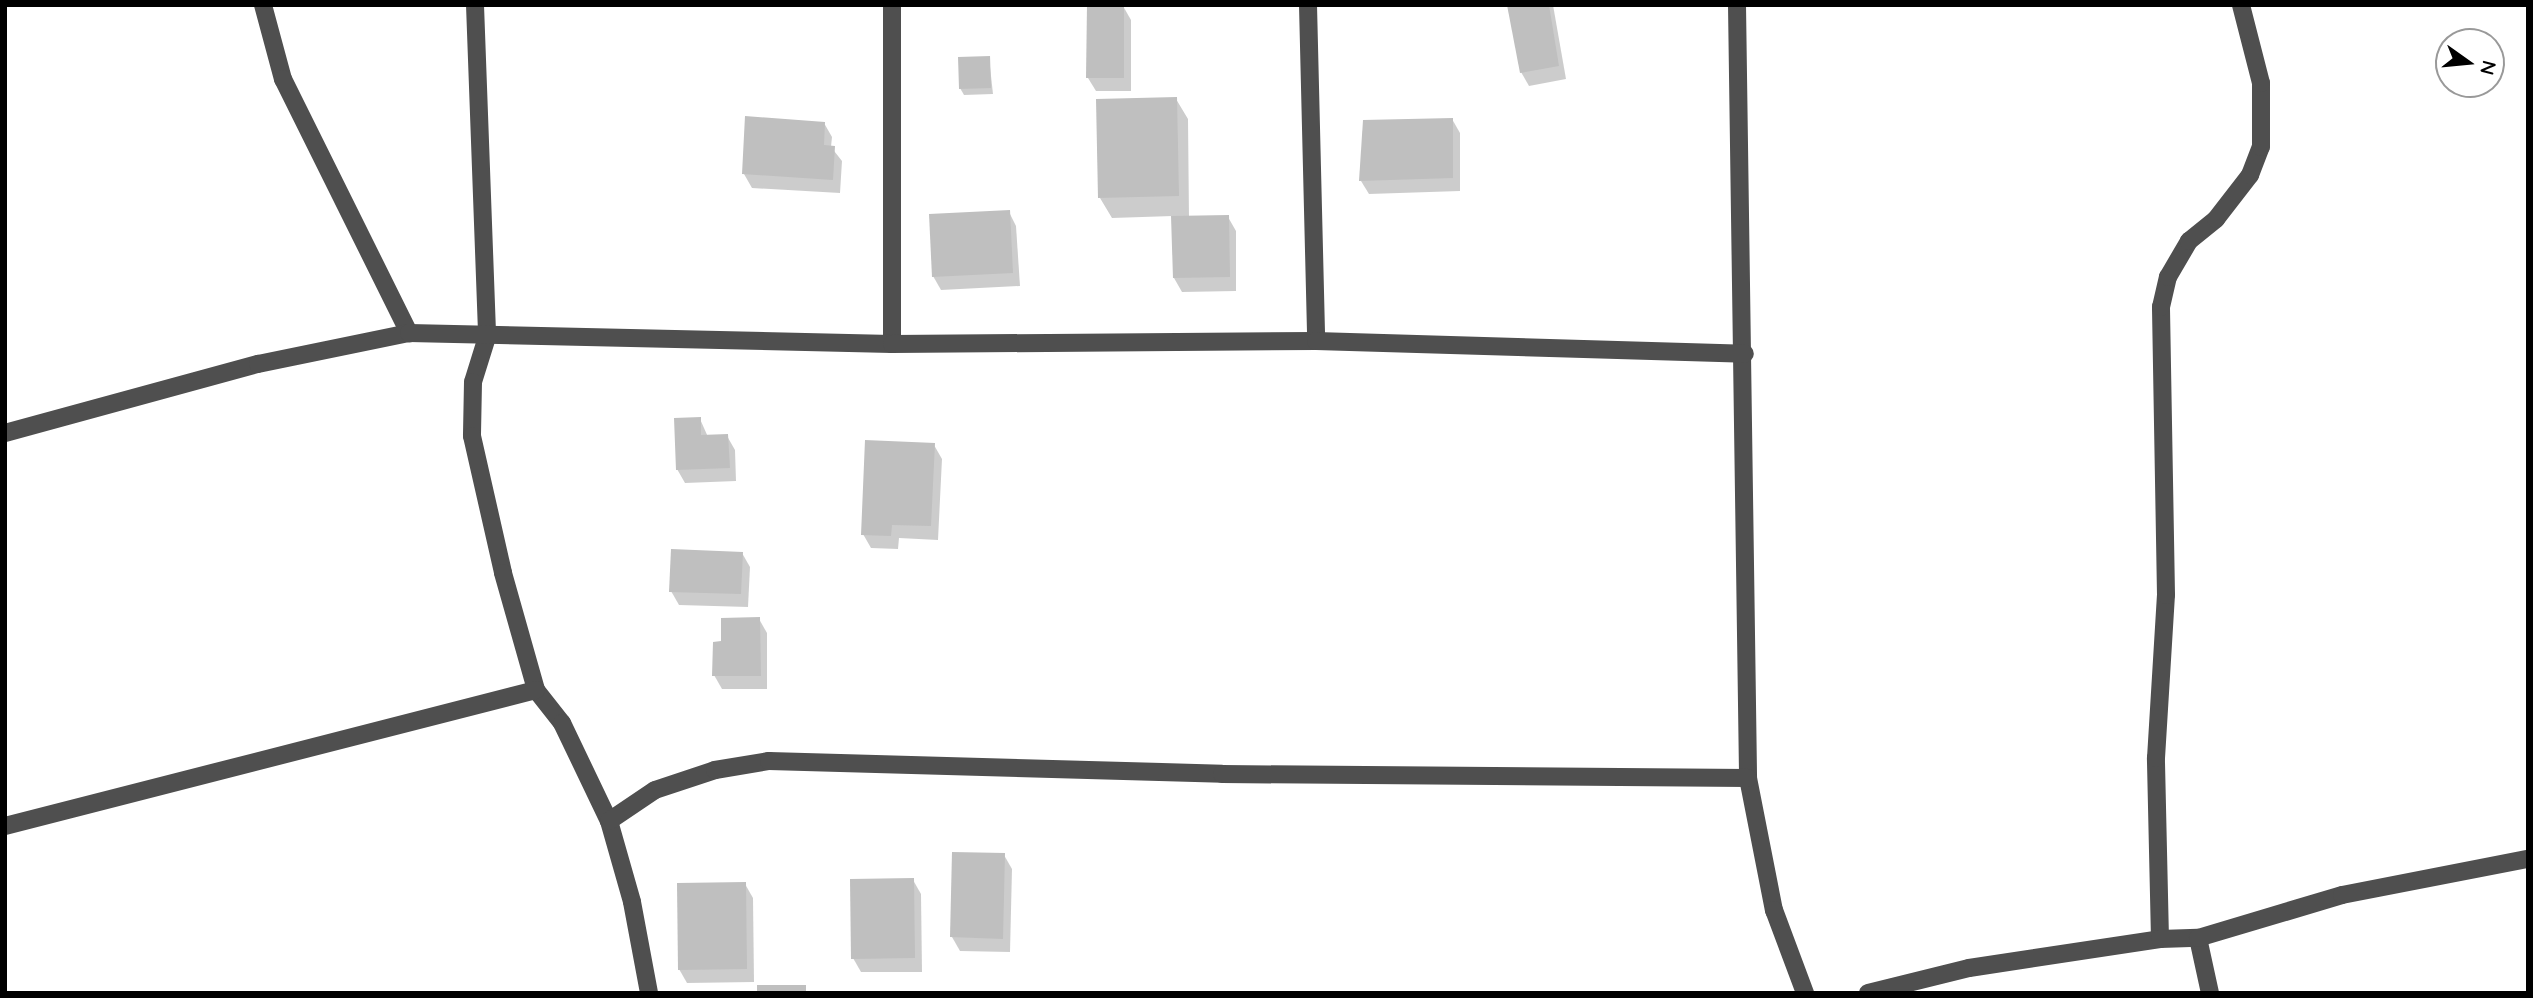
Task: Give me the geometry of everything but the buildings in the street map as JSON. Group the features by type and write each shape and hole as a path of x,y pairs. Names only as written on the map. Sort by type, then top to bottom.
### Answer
{"street":[{"path":"263,5 283,79 409,334"},
{"path":"474,5 487,337 473,382 472,436 503,573 536,690 562,723 609,821 632,902 649,993"},
{"path":"892,5 892,344"},
{"path":"1308,5 1316,341"},
{"path":"1737,5 1745,354 1748,778 1774,910 1805,993"},
{"path":"2160,939 2156,758 2166,595 2161,307 2168,277 2189,241 2216,219 2241,186 2261,147 2261,83 2241,5"},
{"path":"5,433 258,364 409,334 892,344 1316,341 1745,354"},
{"path":"5,826 536,690"},
{"path":"609,821 655,790 715,770 769,761 1236,775 1748,778"},
{"path":"1868,993 1969,968 2160,939 2198,938 2342,895 2528,859"},
{"path":"2198,938 2210,993"}]}
